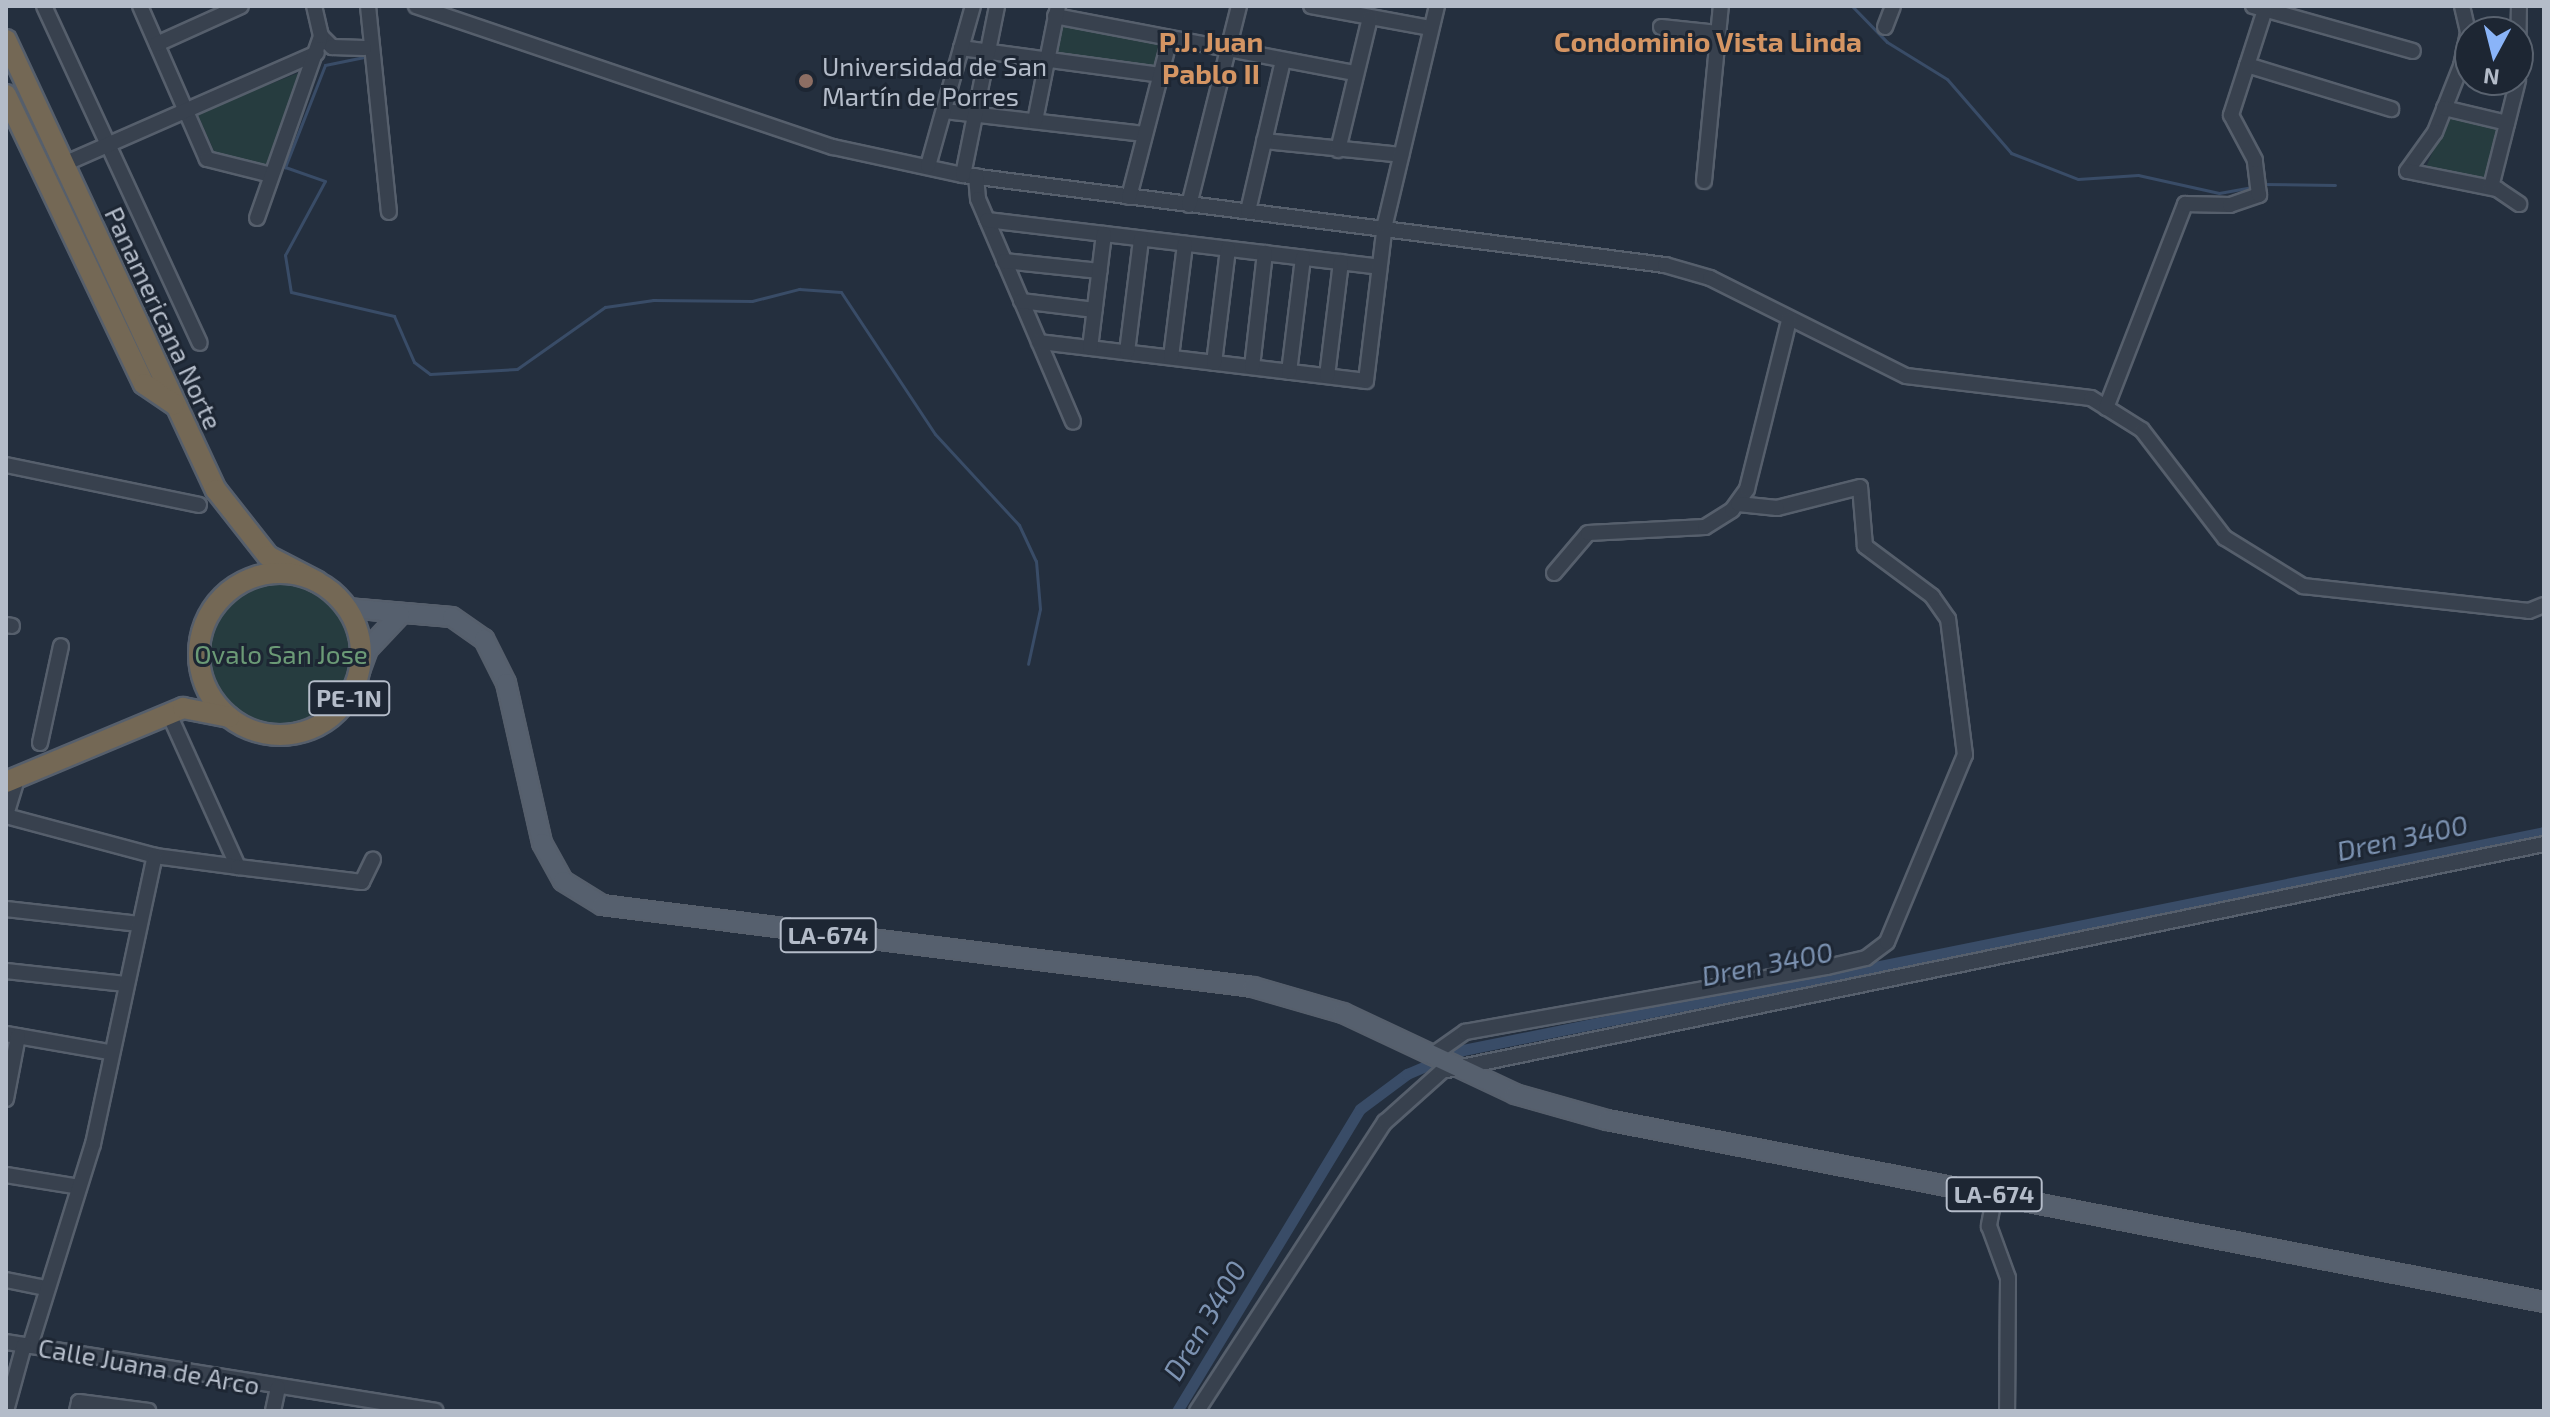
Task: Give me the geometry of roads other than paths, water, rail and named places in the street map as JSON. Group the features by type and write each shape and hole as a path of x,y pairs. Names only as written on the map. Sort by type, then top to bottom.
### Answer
{"highway":[{"name":"Panamericana Norte","path":"6,40 233,519 268,556 318,582"},
{"name":"Panamericana Norte","path":"6,95 144,384 177,406"},
{"path":"231,718 211,695 200,667 212,610 260,576 318,582"},
{"name":"PE-1N","path":"11,780 169,714 198,708 231,718 257,731 301,732 339,710 360,671 361,645 347,608 318,582"}],"main road":[{"name":"LA-674","path":"347,608 400,615 452,617 494,653 542,843 563,881 587,900 1253,987 1343,1013 1444,1062 1607,1120 2544,1302"},
{"path":"360,671 368,649 400,615"}],"street":[{"path":"44,6 200,343"},
{"path":"140,6 207,159 271,175"},
{"path":"157,44 219,10 241,6"},
{"path":"257,218 317,53 321,36 314,6"},
{"path":"368,6 389,212"},
{"path":"416,6 819,143 969,175 1189,205 1385,224 1665,265 1710,278 1906,376 2091,398 2142,430 2225,538 2303,586 2529,611 2544,605"},
{"path":"928,166 973,6"},
{"path":"997,6 972,116 969,175 1073,422"},
{"path":"1189,205 1239,6"},
{"path":"1311,6 1431,28"},
{"path":"1039,342 1366,381 1385,224 1437,6"},
{"path":"1704,181 1721,6"},
{"path":"1885,27 1893,6"},
{"path":"2462,6 2468,33 2444,108 2407,171 2491,187 2519,204"},
{"path":"2106,408 2185,204 2238,204 2259,186 2231,120 2259,8 2413,51"},
{"path":"1035,121 1044,63 1057,11 1170,38 1354,73"},
{"path":"1338,150 1354,73 1370,18"},
{"path":"1661,27 1718,33"},
{"path":"321,36 332,47 364,48"},
{"path":"1129,197 1170,38"},
{"path":"961,48 1044,63 1160,75"},
{"path":"64,164 108,148 317,53"},
{"path":"1248,211 1283,60"},
{"path":"2247,65 2391,109"},
{"path":"2491,187 2514,96"},
{"path":"2444,108 2507,123"},
{"path":"945,111 1144,134"},
{"path":"1264,141 1401,155"},
{"path":"987,220 1379,267"},
{"path":"1090,348 1104,234"},
{"path":"1127,352 1141,239"},
{"path":"1171,357 1185,244"},
{"path":"1214,363 1228,249"},
{"path":"1252,367 1265,253"},
{"path":"1289,372 1303,258"},
{"path":"1004,261 1099,271"},
{"path":"1327,376 1341,262"},
{"path":"1021,301 1094,310"},
{"path":"1554,573 1588,533 1705,527 1738,504 1789,320"},
{"path":"6,465 199,505"},
{"path":"1197,1411 1385,1122 1442,1071 1444,1062 1465,1032 1827,967 1866,958 1887,942 1965,755 1948,619 1932,596 1869,552 1860,533 1860,487 1777,508 1738,504"},
{"path":"40,743 61,646"},
{"path":"169,714 238,867"},
{"path":"11,780 6,816 155,856 362,882 373,859"},
{"path":"1444,1062 2544,844"},
{"path":"6,1411 79,1187 155,856"},
{"path":"6,909 139,924"},
{"path":"6,971 125,984"},
{"path":"6,1099 12,1035 109,1052"},
{"path":"6,1175 79,1187"},
{"path":"1995,1194 1989,1226 2008,1278 2007,1411"},
{"path":"6,1280 46,1288"},
{"name":"Calle Juana de Arco","path":"6,1342 278,1388 341,1405 435,1411"},
{"path":"273,1411 278,1388"},
{"path":"77,1411 79,1402 148,1411"}],"waterway":[{"path":"1852,6 1887,42 1947,79 2011,153 2078,179 2138,175 2219,193 2252,187"},
{"path":"369,56 325,65 285,167 325,181 285,255 291,292 394,316 414,362 430,374 517,369 605,307 653,300 752,301 799,289 841,292 935,434 1019,525 1036,561 1040,609 1028,664"},
{"path":"2263,184 2335,185"},
{"name":"Dren 3400","path":"1177,1411 1360,1109 1407,1074 1463,1050 2544,832"}],"place":[{"name":"Universidad de San Martín de Porres","path":"806,81"}],"district":[{"name":"Condominio Vista Linda","path":"1708,41"},
{"name":"P.J. Juan Pablo II","path":"1211,57"}],"park label":[{"name":"Ovalo San Jose","path":"281,654"}]}
